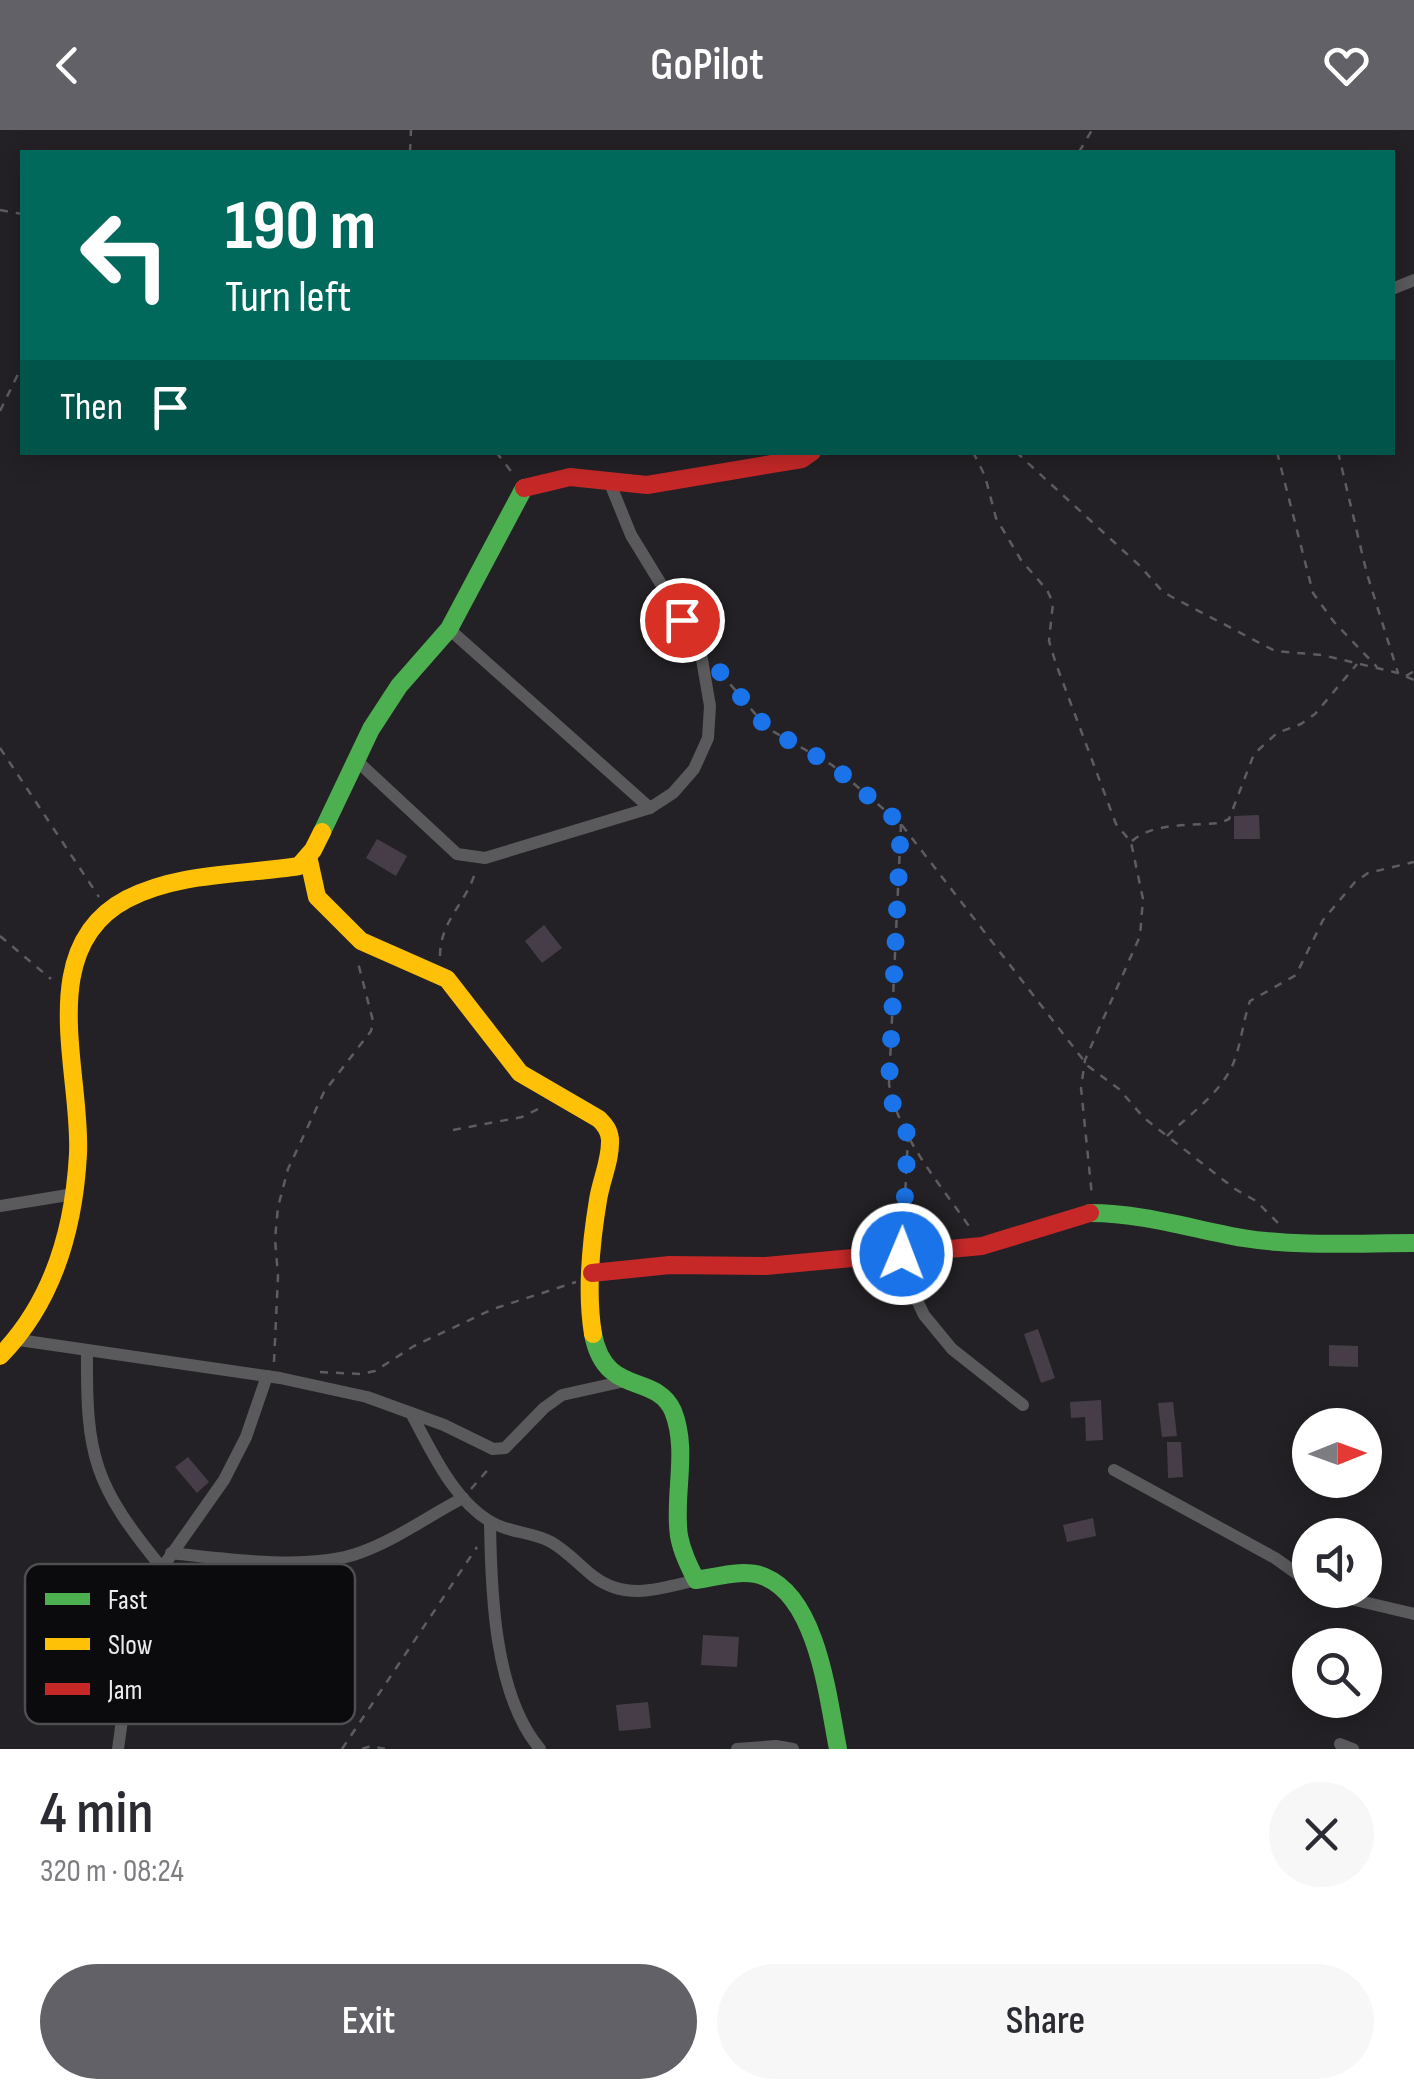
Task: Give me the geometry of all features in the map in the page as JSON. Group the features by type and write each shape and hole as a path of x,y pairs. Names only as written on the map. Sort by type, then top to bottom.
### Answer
{"street":[{"path":"0,1356 19,1340 36,1310 67,1233 78,1127 68,992 86,940 108,911 128,898 171,884 299,866 400,686 449,629 524,488 570,477 647,484 808,455"},
{"path":"356,759 457,854 470,858 485,858 650,808 673,793 694,769 708,738 710,706 700,648 632,534 609,481"},
{"path":"449,629 650,808"},
{"path":"308,856 317,897 361,941 452,984 520,1073 599,1119 609,1130 611,1140 598,1197 592,1275 595,1346 614,1375 662,1395 672,1408 678,1454 677,1537 685,1564 696,1580"},
{"path":"0,1206 74,1194"},
{"path":"592,1275 670,1265 766,1266 982,1246 1091,1213 1132,1214 1245,1238 1414,1243"},
{"path":"899,1254 924,1315 952,1350 1023,1405"},
{"path":"19,1340 270,1377 367,1396 494,1448 505,1448 562,1395 627,1381"},
{"path":"87,1350 87,1428 93,1456 117,1512 159,1564"},
{"path":"164,1564 224,1480 270,1377"},
{"path":"411,1412 463,1498 490,1526 549,1541 615,1589 643,1592 696,1580 763,1576 786,1589 805,1617 838,1749"},
{"path":"1114,1470 1292,1570"},
{"path":"171,1553 230,1560 342,1558 382,1543 463,1498"},
{"path":"490,1526 492,1582 511,1699 518,1718 540,1749"},
{"path":"1382,1606 1414,1614"},
{"path":"118,1749 121,1724"},
{"path":"737,1749 794,1749"}],"path":[{"path":"0,411 20,371"},
{"path":"498,455 524,488"},
{"path":"975,455 986,476 996,518 1020,560 1047,590 1053,610 1049,641 1056,664 1116,824 1131,842 1144,899 1140,936 1085,1060 1081,1088 1093,1180 1091,1213"},
{"path":"1019,455 1162,591 1275,651 1322,655 1414,680"},
{"path":"1278,455 1312,593 1379,670"},
{"path":"1339,455 1367,574 1398,673"},
{"path":"700,648 767,728 832,765 901,824 1085,1060 1166,1136 1256,1201 1302,1242"},
{"path":"1131,842 1143,832 1157,828 1229,819 1254,754 1277,733 1315,714 1358,664"},
{"path":"1405,676 1414,672"},
{"path":"0,748 108,911"},
{"path":"901,824 889,1084 894,1110 908,1135 982,1246"},
{"path":"432,974 440,959 448,918 475,876 470,858"},
{"path":"1166,1136 1218,1089 1235,1058 1250,1001 1296,975 1323,920 1355,882 1368,873 1414,862"},
{"path":"0,936 68,992"},
{"path":"270,1377 278,1290 276,1223 288,1168 324,1092 371,1031 356,955"},
{"path":"453,1130 522,1117 562,1097"},
{"path":"899,1254 908,1135"},
{"path":"311,1372 360,1374 375,1370 414,1346 493,1308 592,1275"},
{"path":"463,1498 505,1448"},
{"path":"342,1749 490,1526"},
{"path":"362,1749 385,1749"}],"building":[{"path":"1259,815 1260,839 1234,839 1234,816"},
{"path":"377,839 407,856 396,876 366,858"},
{"path":"544,925 562,948 542,963 525,941"},
{"path":"1038,1329 1055,1378 1041,1383 1024,1334"},
{"path":"1329,1345 1358,1346 1358,1367 1329,1366"},
{"path":"1101,1400 1103,1440 1086,1441 1085,1417 1071,1418 1070,1402"},
{"path":"1173,1402 1177,1436 1162,1437 1158,1403"},
{"path":"1167,1442 1181,1442 1183,1477 1168,1478"},
{"path":"188,1457 209,1482 197,1493 175,1467"},
{"path":"1093,1518 1096,1536 1067,1542 1063,1525"},
{"path":"703,1635 739,1637 737,1667 701,1665"},
{"path":"648,1702 651,1728 619,1731 616,1705"}],"traffic: fast":[{"path":"322,832 371,729 399,686 449,629 524,488"},
{"path":"1090,1213 1285,1243 1414,1243"},
{"path":"593,1334 608,1368 655,1392 673,1411 680,1442 679,1536 696,1580 757,1574 783,1589 797,1606 818,1653 838,1749"}],"traffic: slow":[{"path":"0,1356 47,1288 72,1209 78,1154 69,1014 71,980 80,948 98,921 127,899 190,879 299,866 322,832"},
{"path":"308,856 317,897 361,941 447,979 520,1073 599,1119 606,1128 610,1147 598,1200 590,1267 593,1334"}],"traffic: jam":[{"path":"524,488 570,477 647,485 808,455"},
{"path":"592,1273 670,1265 766,1266 982,1246 1090,1213"}],"route":[{"path":"682,620 700,648 767,728 832,765 901,824 889,1084 894,1110 908,1135 902,1254"}]}
